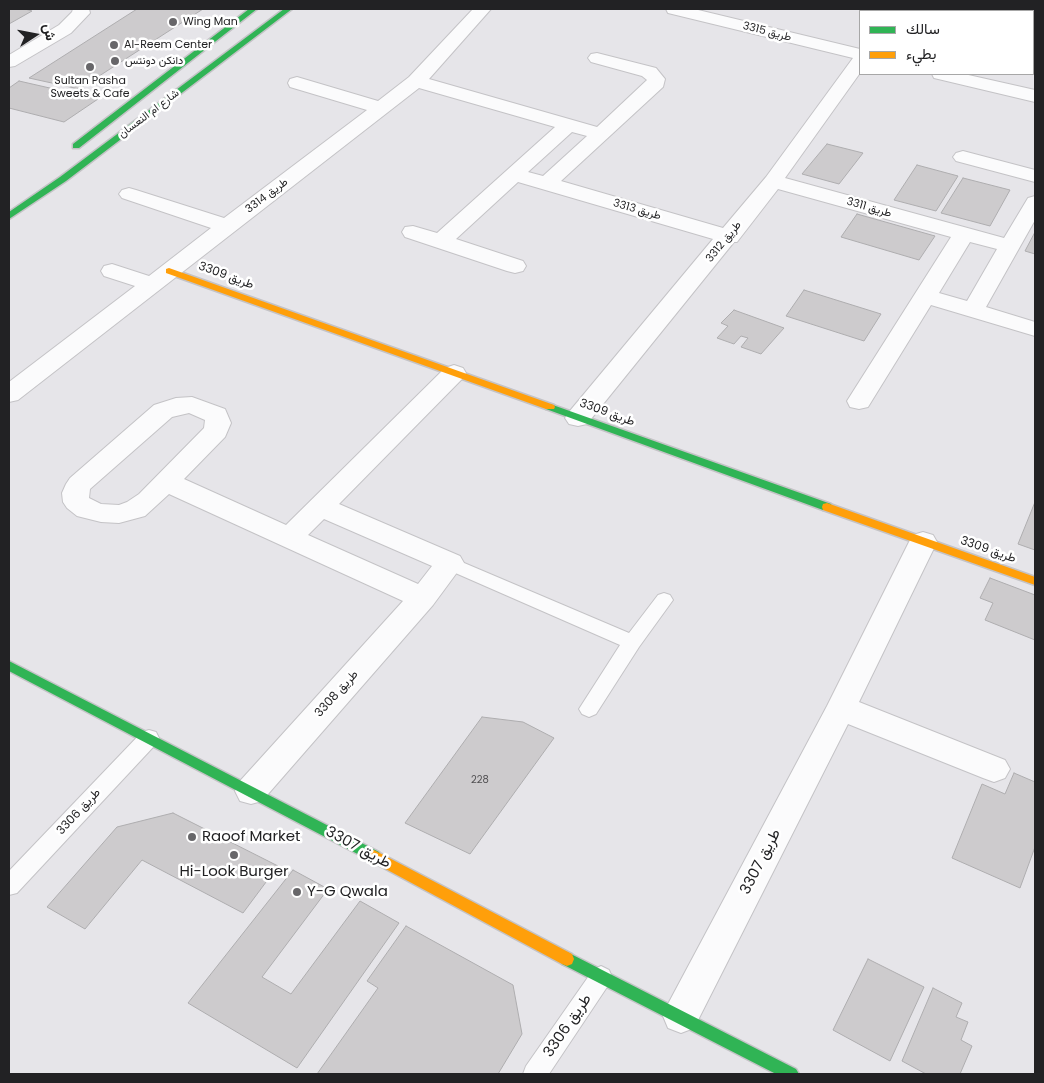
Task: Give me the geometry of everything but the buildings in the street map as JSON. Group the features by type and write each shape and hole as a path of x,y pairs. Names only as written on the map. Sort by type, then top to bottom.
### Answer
{"street":[{"path":"9,62 65,29 81,14 81,9"},
{"name":"شارع ام النعسان","path":"67,153 253,9"},
{"name":"شارع ام النعسان","path":"9,216 63,179 288,9"},
{"name":"طريق 3314","path":"9,394 416,81 436,62 482,9"},
{"name":"طريق 3315","path":"674,9 747,20 859,54"},
{"path":"546,184 656,83 656,79 649,72 597,58"},
{"name":"طريق 3312","path":"578,418 773,181 859,61"},
{"path":"951,75 1035,96"},
{"path":"416,81 601,134"},
{"path":"297,83 382,108"},
{"path":"441,241 568,125"},
{"path":"963,156 1035,176"},
{"name":"طريق 3313","path":"514,174 728,236"},
{"name":"طريق 3311","path":"773,181 1009,246"},
{"path":"128,194 227,226"},
{"path":"974,310 1035,202"},
{"path":"413,232 516,266"},
{"path":"859,401 964,234"},
{"path":"112,271 152,284"},
{"name":"طريق 3309","path":"169,271 1035,581"},
{"path":"926,296 1035,329"},
{"path":"289,538 454,373"},
{"path":"192,404 216,415 218,423 216,431 166,482 136,509 119,514 101,513 86,509 76,502 75,493 80,484 163,411 176,406 192,404"},
{"path":"166,482 424,598"},
{"path":"320,507 450,563"},
{"name":"طريق 3307","path":"682,1016 841,708 923,542"},
{"name":"طريق 3308","path":"251,792 424,598 450,563"},
{"name":"طريق 3307","path":"9,666 601,977 682,1016 791,1074"},
{"path":"841,708 994,769"}],"lane":[{"path":"450,563 632,642"},
{"path":"589,709 632,642 664,600"},
{"name":"طريق 3306","path":"9,886 148,738"},
{"name":"طريق 3306","path":"536,1074 601,977"}],"traffic: fast":[{"path":"76,146 253,9"},
{"path":"9,216 63,179 288,9"},
{"path":"550,407 827,507"},
{"path":"9,666 374,856"},
{"path":"567,959 791,1074"}],"traffic: slow":[{"path":"169,271 550,407"},
{"path":"827,507 1035,581"},
{"path":"374,856 567,959"}],"place":[{"name":"Wing Man","path":"173,22"},
{"name":"Al-Reem Center","path":"114,45"},
{"name":"دانكن دونتس","path":"115,61"},
{"name":"Sultan Pasha Sweets & Cafe","path":"90,67"},
{"name":"Raoof Market","path":"192,837"},
{"name":"Hi-Look Burger","path":"234,855"},
{"name":"Y-G Qwala","path":"297,892"}]}
